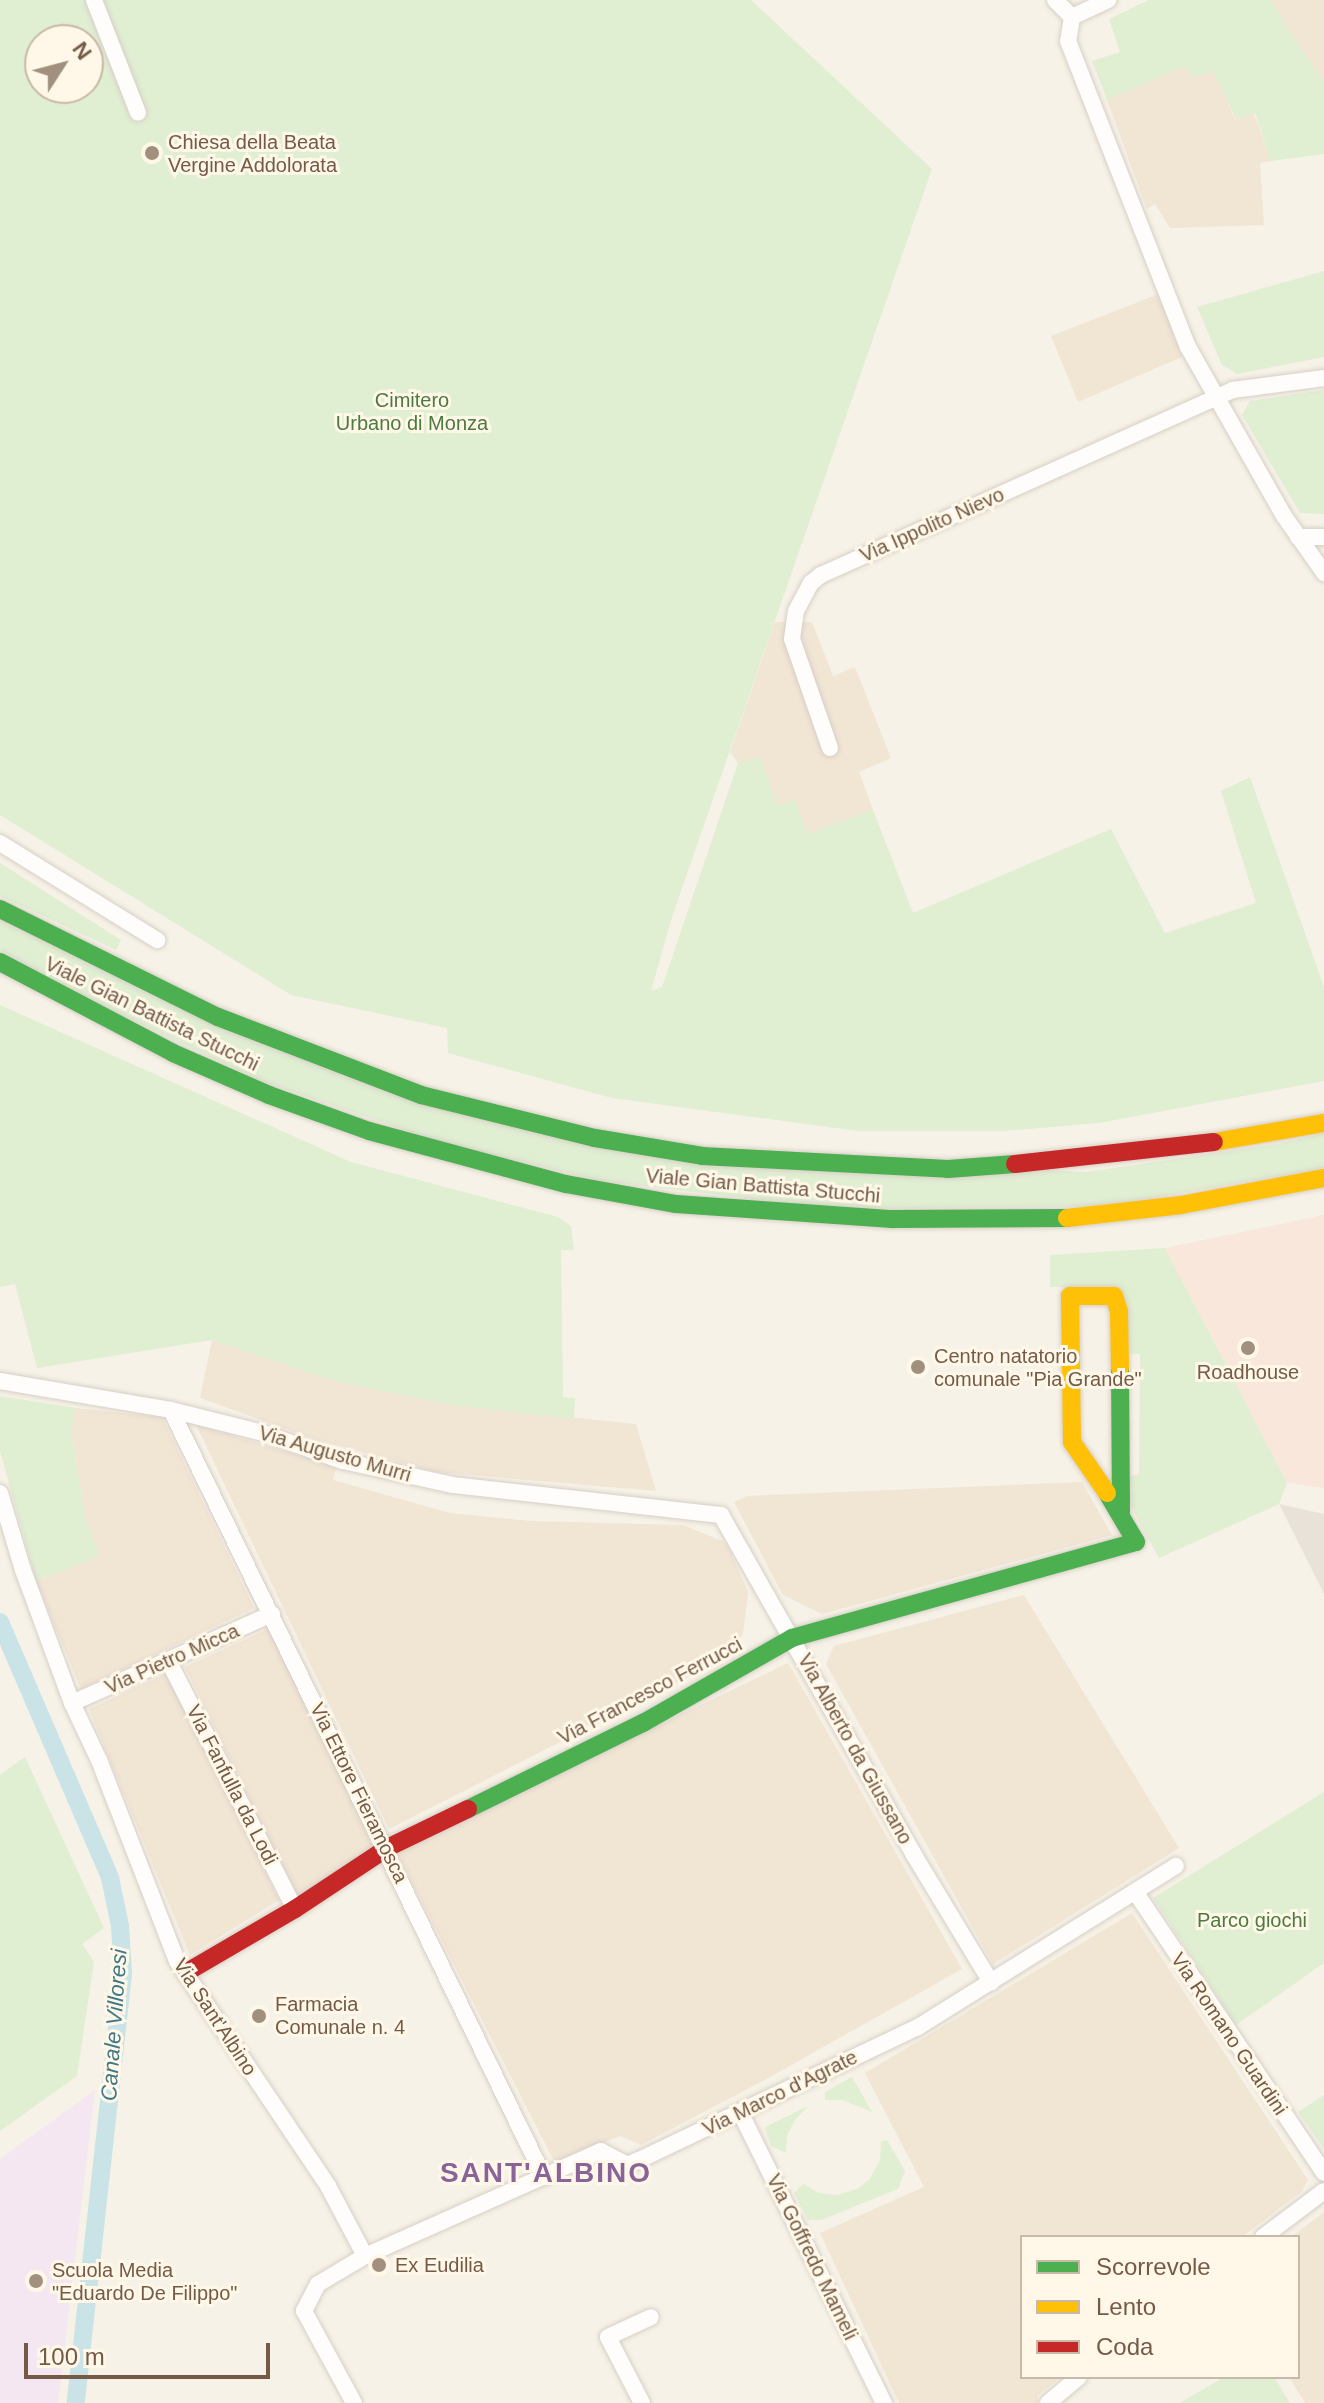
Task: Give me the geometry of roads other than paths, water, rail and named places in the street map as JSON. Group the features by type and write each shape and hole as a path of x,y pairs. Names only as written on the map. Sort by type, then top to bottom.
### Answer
{"main road":[{"name":"Viale Gian Battista Stucchi","path":"0,909 218,1017 421,1095 595,1138 702,1156 948,1169 1105,1156 1253,1137 1324,1123"},
{"name":"Viale Gian Battista Stucchi","path":"0,962 173,1053 269,1095 369,1131 566,1184 676,1204 892,1219 1064,1218 1181,1205 1324,1178"},
{"name":"Via Francesco Ferrucci","path":"187,1972 295,1909 387,1848 643,1723 792,1638 1136,1542 1121,1512 1072,1442 1070,1296 1114,1296 1119,1311 1121,1512"}],"street":[{"path":"94,0 138,113"},
{"path":"1055,0 1072,17"},
{"path":"1072,17 1108,0"},
{"path":"1072,17 1068,41 1188,347 1298,537 1324,573"},
{"name":"Via Ippolito Nievo","path":"830,748 792,639 796,611 811,583 821,575 1249,386 1324,378"},
{"path":"1298,537 1324,537"},
{"path":"0,843 157,940"},
{"name":"Via Augusto Murri","path":"0,1381 171,1410 263,1433 343,1461 400,1475 495,1490 721,1515"},
{"name":"Via Ettore Fieramosca","path":"171,1410 387,1848 544,2177"},
{"name":"Via Sant'Albino","path":"0,1493 23,1570 72,1703 99,1760 177,1961 328,2186 357,2235 365,2256"},
{"name":"Via Alberto da Giussano","path":"721,1515 914,1855 991,1982"},
{"name":"Via Pietro Micca","path":"72,1703 272,1614"},
{"name":"Via Fanfulla da Lodi","path":"169,1662 295,1909"},
{"name":"Via Marco d'Agrate","path":"365,2256 601,2151 627,2165 918,2027 1176,1866"},
{"name":"Via Romano Guardini","path":"1136,1893 1324,2173"},
{"name":"Via Goffredo Mameli","path":"740,2112 884,2403"},
{"path":"1266,2235 1324,2191"},
{"path":"354,2403 304,2311 318,2284 365,2256"},
{"path":"642,2403 608,2337 651,2317"},
{"path":"1048,2403 1077,2379"}],"waterway":[{"name":"Canale Villoresi","path":"0,1622 110,1878 120,1926 123,1974 76,2403"}],"place":[{"name":"Chiesa della Beata Vergine Addolorata","path":"152,153"},
{"name":"Roadhouse","path":"1248,1348"},
{"name":"Centro natatorio comunale \"Pia Grande\"","path":"918,1367"},
{"name":"Farmacia Comunale n. 4","path":"259,2016"},
{"name":"Ex Eudilia","path":"379,2265"},
{"name":"Scuola Media \"Eduardo De Filippo\"","path":"36,2281"}],"district":[{"name":"SANT'ALBINO","path":"546,2173"}],"park label":[{"name":"Cimitero Urbano di Monza","path":"412,412"},
{"name":"Parco giochi","path":"1252,1920"}]}
